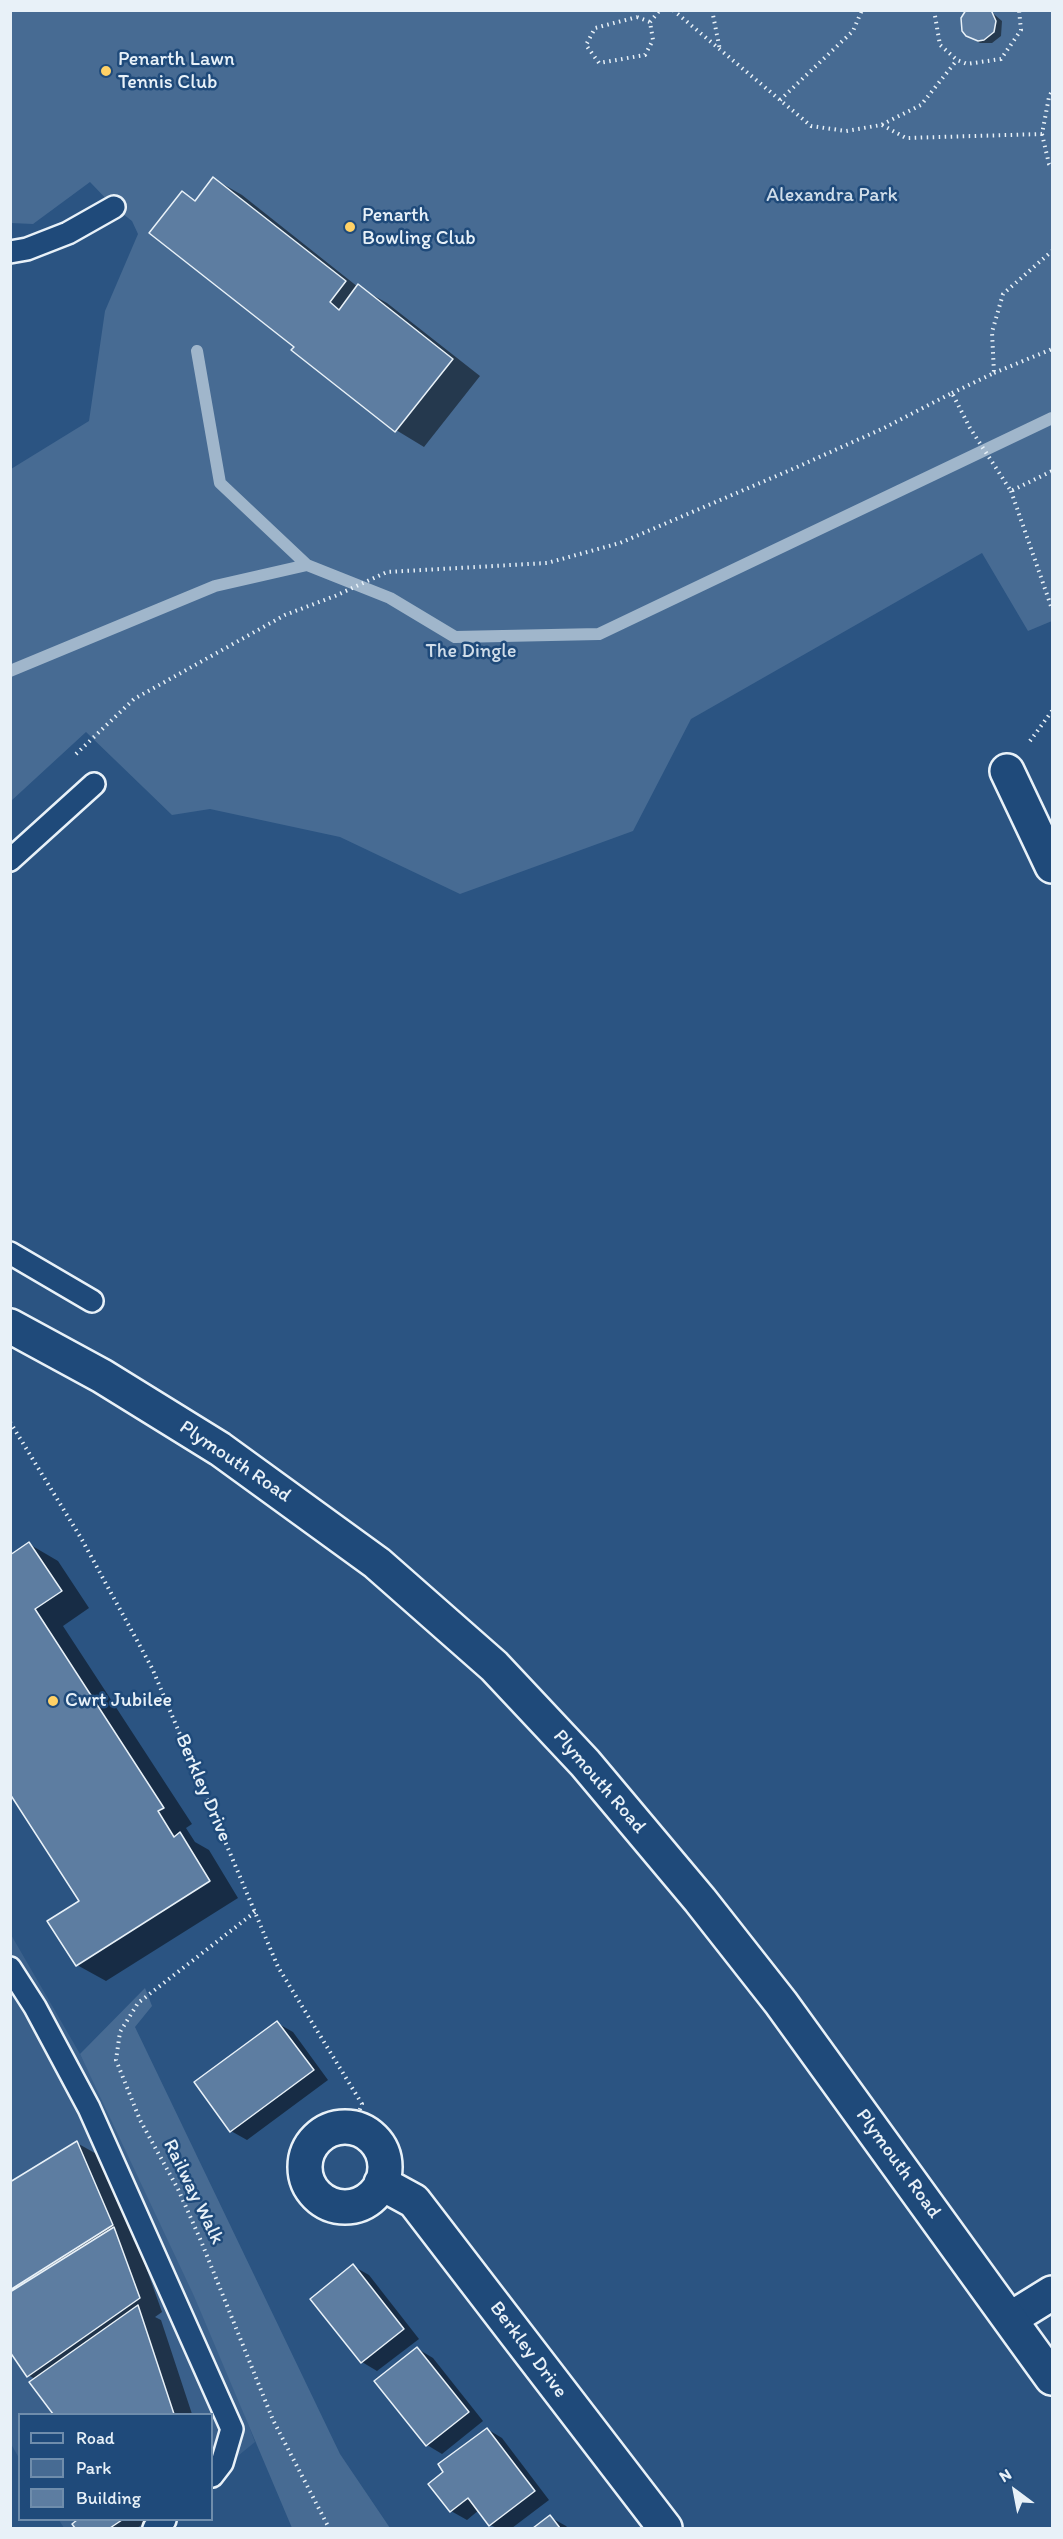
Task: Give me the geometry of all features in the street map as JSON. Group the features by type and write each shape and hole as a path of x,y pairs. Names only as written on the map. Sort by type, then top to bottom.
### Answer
{"street":[{"path":"1007,771 1053,866"},
{"name":"Plymouth Road","path":"10,1326 102,1376 220,1449 377,1563 494,1666 585,1763 708,1910 782,2003 1053,2378"},
{"path":"339,2127 353,2127 366,2132 376,2141 383,2152 385,2165 381,2183 370,2199 358,2206 345,2208 321,2200 311,2191 305,2178 304,2164 307,2151 315,2139 326,2131 339,2127"},
{"name":"Berkley Drive","path":"381,2183 414,2201 665,2529"},
{"path":"1010,2319 1053,2293"}],"lane":[{"path":"10,252 27,249 68,233 114,207"},
{"path":"10,860 94,784"},
{"path":"10,1253 92,1301"},
{"path":"10,1968 35,2007 89,2108 232,2429 222,2463 213,2475"}],"path":[{"path":"650,22 637,17 595,28 586,45 599,63 645,55 653,40 650,22 660,10"},
{"path":"673,10 811,126 846,131 881,125 921,105 957,60"},
{"path":"712,10 721,51"},
{"path":"780,100 854,31 862,10"},
{"path":"934,10 940,45 957,60 967,64 1001,59 1021,30 1018,10"},
{"path":"1053,91 1049,97 1042,134 1049,164 1053,168"},
{"path":"881,125 906,138 1042,134"},
{"path":"994,373 992,332 1002,294 1053,251"},
{"path":"89,742 135,699 285,615 336,596 387,572 547,563 620,543 795,468 884,428 994,373 1053,349"},
{"path":"952,393 970,428 1011,491 1053,609"},
{"path":"1011,491 1053,471"},
{"name":"Berkley Drive","path":"10,1422 81,1538 152,1668 278,1967 362,2104 353,2127"},
{"name":"Railway Walk","path":"255,1912 138,2003 120,2031 116,2060 140,2120 178,2189 201,2241 281,2437 329,2529"}],"shaded area":[{"path":"10,1933 80,2054 197,2290 255,2442 213,2476 213,2413 18,2413 18,2456 11,2444"},
{"path":"60,2521 158,2521 148,2528 64,2528"}],"green space":[{"path":"11,11 1052,11 1052,621 1028,631 982,553 691,719 633,831 460,894 340,837 210,809 172,815 86,732 11,801 11,469 89,421 105,311 138,234 132,221 114,207 90,182 33,224 11,223"},
{"path":"145,1988 152,2006 135,2027 340,2454 390,2528 292,2528 194,2296 80,2054"}],"building":[{"path":"966,10 991,10 996,21 994,32 984,40 978,41 966,36 962,31 961,18"},
{"path":"213,177 346,281 330,302 339,310 358,284 453,359 395,432 291,350 294,347 149,233 182,191 195,201"},
{"name":"Cwrt Jubilee","path":"29,1542 62,1591 35,1609 164,1808 158,1811 174,1837 180,1832 210,1881 76,1966 47,1921 79,1901 10,1794 10,1555"},
{"path":"277,2021 314,2070 230,2132 194,2082"},
{"path":"77,2141 113,2225 10,2290 10,2182"},
{"path":"114,2227 140,2298 27,2377 10,2352 10,2292"},
{"path":"353,2264 404,2329 361,2363 310,2299"},
{"path":"138,2305 174,2413 52,2413 29,2382"},
{"path":"417,2347 469,2412 426,2446 374,2381"},
{"path":"487,2428 535,2491 489,2526 468,2498 450,2512 428,2484 443,2472 438,2464"},
{"path":"550,2515 560,2528 533,2528"},
{"path":"76,2521 120,2521 110,2528 75,2528 72,2524"}],"waterway":[{"path":"197,351 220,483 307,565"},
{"path":"10,671 215,586 307,565 390,598 455,637 599,634 1052,418"}],"place":[{"name":"Penarth Lawn Tennis Club","path":"106,71"},
{"name":"Penarth Bowling Club","path":"350,227"},
{"name":"Cwrt Jubilee","path":"53,1701"}],"park label":[{"name":"Alexandra Park","path":"832,196"},
{"name":"The Dingle","path":"471,652"}]}
